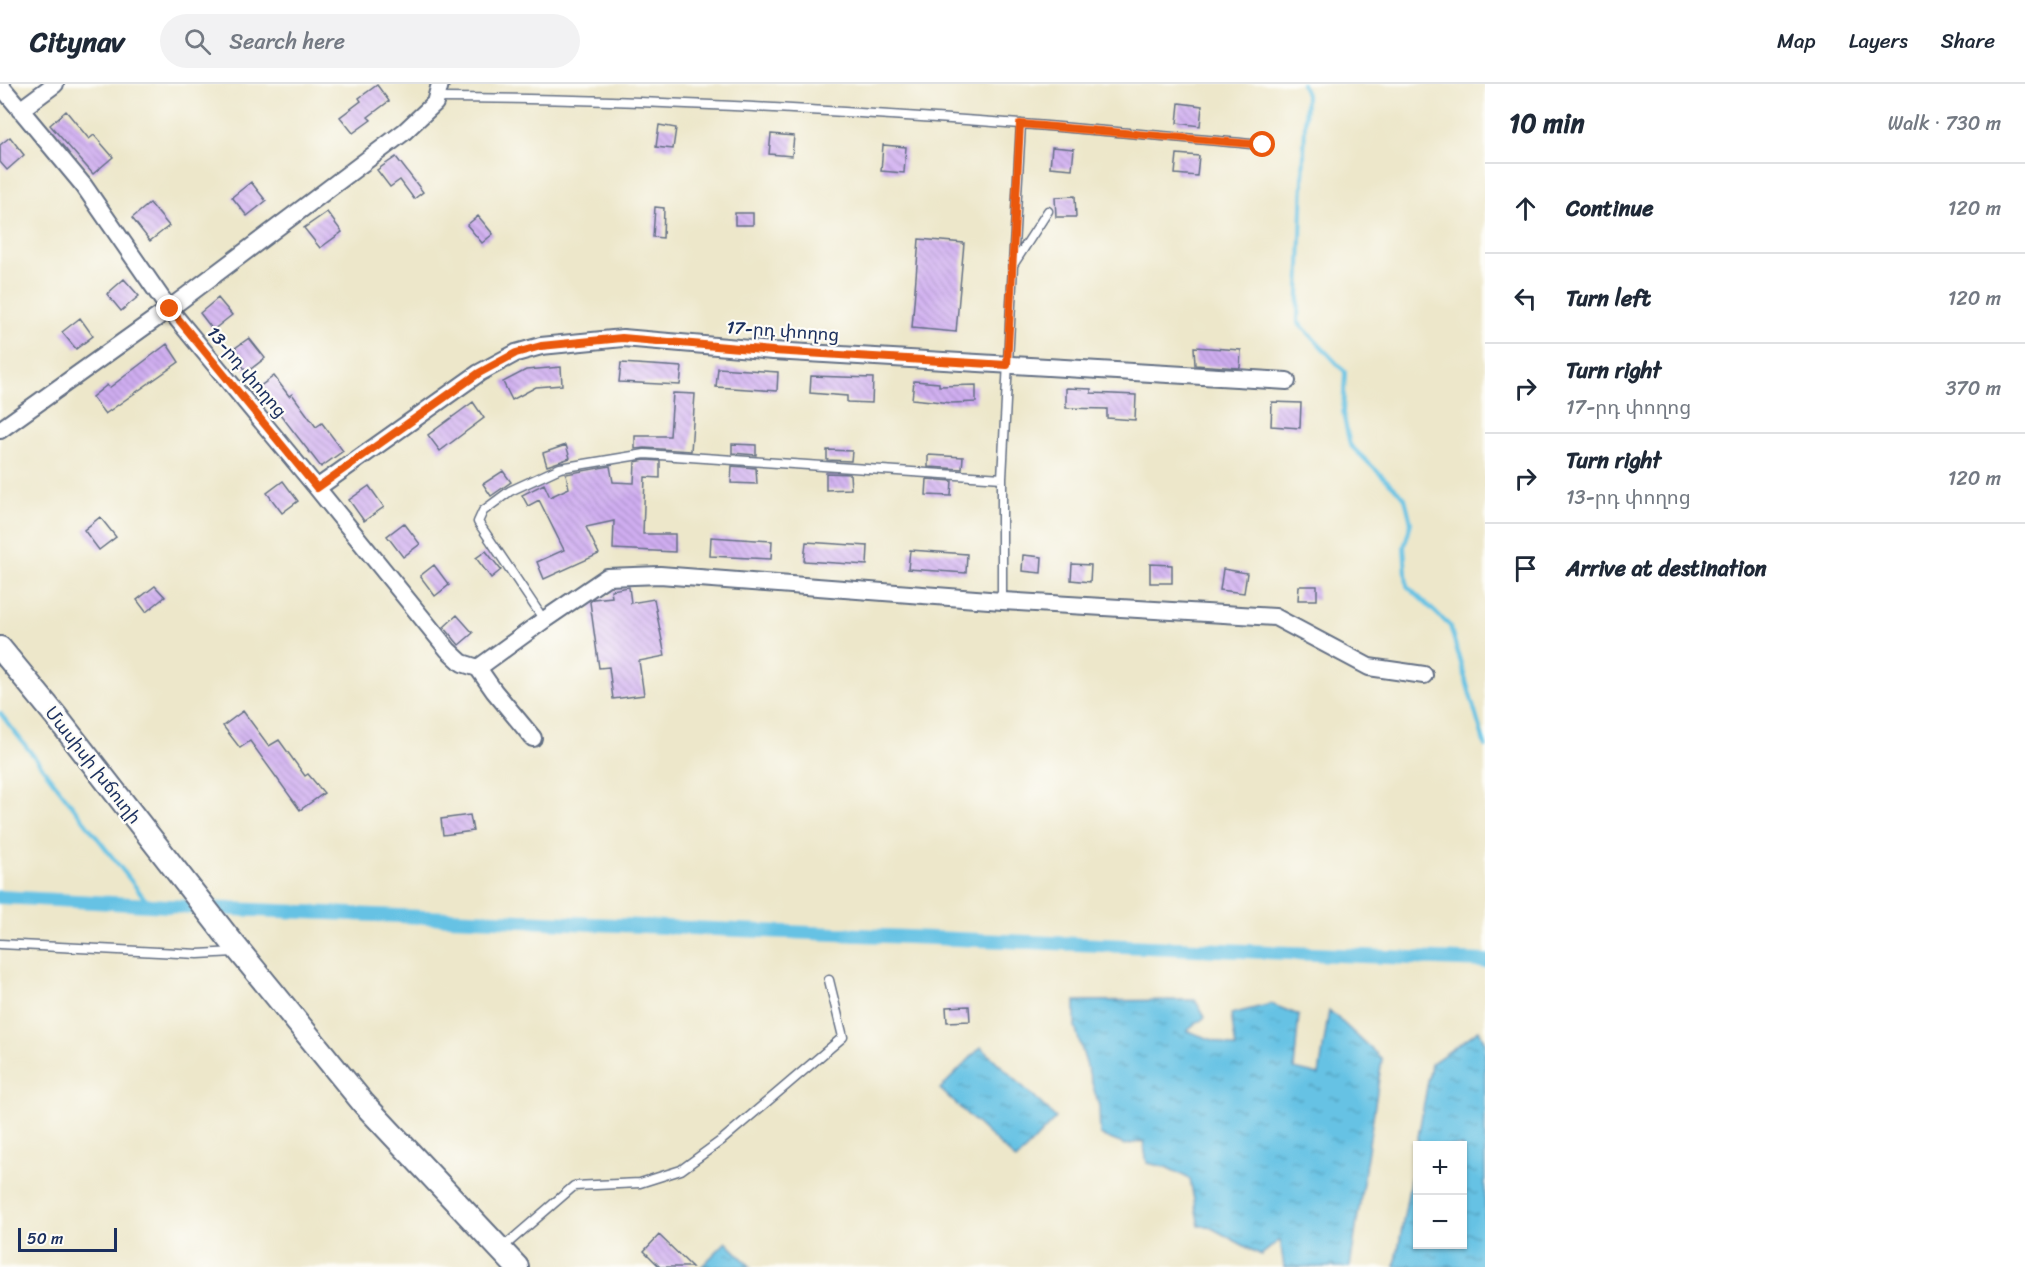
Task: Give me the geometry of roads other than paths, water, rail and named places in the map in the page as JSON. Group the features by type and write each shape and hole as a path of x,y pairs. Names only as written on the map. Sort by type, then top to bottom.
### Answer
{"main road":[{"name":"Մասիսի խճուղի","path":"0,648 364,1104 517,1267"}],"street":[{"path":"20,110 55,84"},
{"name":"13-րդ փողոց","path":"0,85 84,186 170,309 448,651 462,663 478,668"},
{"path":"0,430 170,309 404,132 435,103 438,91"},
{"name":"17-րդ փողոց","path":"317,488 479,373 516,353 541,346 622,338 773,351 1287,381"},
{"path":"533,738 478,668 607,576 660,575 1002,601 1275,617 1369,667 1424,675"}],"lane":[{"path":"438,91 520,98 812,111 1020,124 1263,145"},
{"path":"1002,601 1002,477 1020,124"},
{"path":"1013,265 1048,211"},
{"path":"544,620 478,522 483,511 510,491 560,468 645,454 1002,477"},
{"path":"0,944 198,954 234,944"},
{"path":"501,1250 574,1186 640,1183 681,1170 722,1140 843,1036 829,980"}],"water":[{"path":"1195,1000 1205,1017 1187,1031 1236,1048 1231,1014 1271,1004 1299,1015 1294,1069 1319,1075 1329,1010 1382,1059 1350,1267 1284,1267 1280,1240 1261,1255 1208,1226 1199,1226 1190,1179 1166,1167 1147,1163 1143,1141 1125,1145 1100,1135 1099,1106 1075,1027 1075,1001"},
{"path":"1479,1030 1485,1043 1485,1267 1395,1267 1413,1166 1413,1249 1467,1249 1467,1141 1417,1141 1431,1064"},
{"path":"981,1047 1056,1118 1016,1160 940,1089"},
{"path":"726,1242 751,1267 701,1267"}],"waterway":[{"path":"1302,84 1306,95 1298,322 1345,372 1343,413 1350,445 1405,498 1411,523 1404,547 1407,586 1450,626 1485,746"},
{"path":"0,713 149,904"},
{"path":"0,897 206,908 1485,961"}]}
